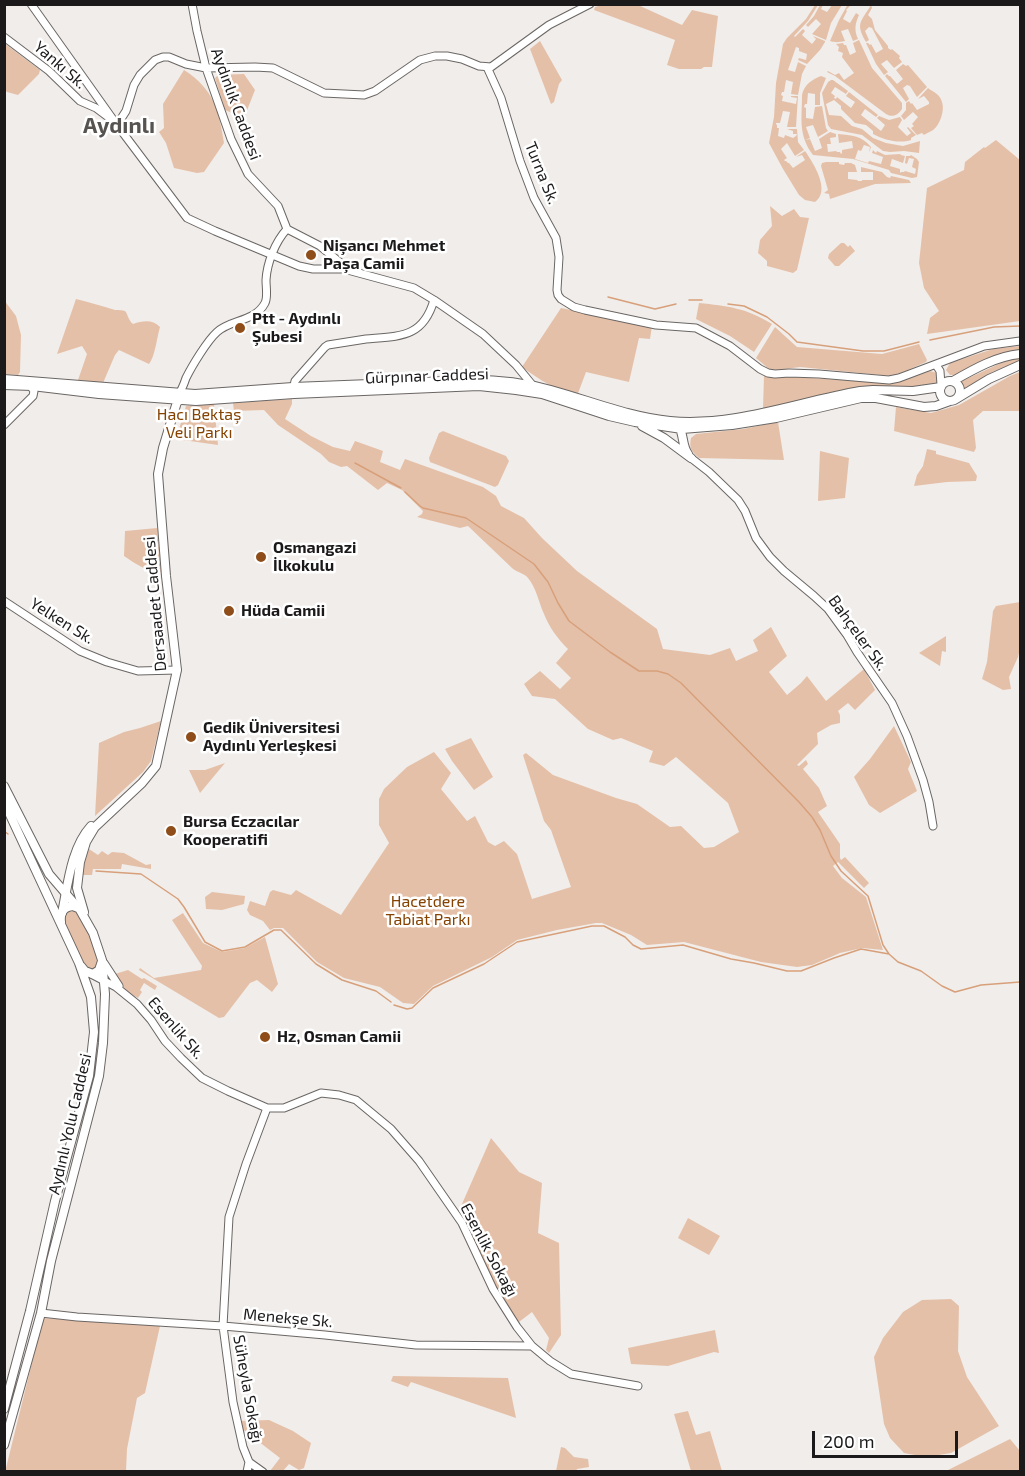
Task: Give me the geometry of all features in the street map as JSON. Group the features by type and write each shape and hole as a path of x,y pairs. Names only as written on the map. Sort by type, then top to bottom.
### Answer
{"main road":[{"path":"1020,354 1002,358 947,381 941,386 941,396 943,399 953,400 989,379 1020,365"},
{"name":"Gürpınar Caddesi","path":"4,379 184,397 293,391 479,386 549,396 609,416 636,422 676,426 776,418 861,399 876,398 924,407 936,406 953,400"},
{"name":"Gürpınar Caddesi","path":"293,391 470,379 507,382 551,390 612,410 676,426 699,425 766,413 860,391 913,392 941,386"},
{"path":"952,380 960,387 960,394 953,400"},
{"name":"Gürpınar Caddesi","path":"4,385 99,394 167,395"},
{"path":"167,395 173,414"},
{"name":"Dersaadet Caddesi","path":"93,933 82,909 77,888 80,862 86,842 90,834 156,766 177,670 165,567 158,474 173,414 184,397"},
{"name":"Dersaadet Caddesi","path":"166,438 184,397"},
{"path":"636,422 680,448"},
{"path":"680,448 688,435 699,425"},
{"path":"676,426 671,439 691,458"},
{"name":"Aydınlı Yolu Caddesi","path":"4,786 49,874 80,910 93,933 102,960 104,980 99,1076 51,1261 41,1313 4,1445"},
{"name":"Dersaadet Caddesi","path":"62,918 79,843 102,815 131,792"},
{"name":"Aydınlı Yolu Caddesi","path":"4,802 62,918 89,990 94,1032 89,1076 4,1409"},
{"path":"49,874 53,878 60,879 68,875 72,867"},
{"path":"62,918 64,909 69,906 80,910"},
{"path":"79,963 88,973 93,974 99,970 102,960"},
{"path":"30,1311 41,1313"}],"street":[{"path":"31,4 187,218 306,267 338,268 414,288 483,334 516,365 534,387"},
{"name":"Aydınlık Caddesi","path":"192,4 206,68 231,138 246,170 278,206 287,229"},
{"path":"117,125 126,111 135,82 155,60 163,57 206,68 255,66 273,68 324,93 364,95 375,91 420,60 435,56 454,57 479,66 487,67 495,64 549,25 590,4"},
{"name":"Yankı Sk.","path":"4,35 49,71 80,101 101,111 117,125"},
{"name":"Turna Sk.","path":"487,67 501,98 534,198 557,241 559,257 557,290 559,297 568,304 579,309 656,324 696,328 730,346 768,373 801,373 889,380 936,365"},
{"path":"287,229 315,243 353,272"},
{"name":"Dersaadet Caddesi","path":"184,397 187,377 215,333 251,316 263,306 266,301 267,277 273,255 281,236 287,229"},
{"path":"327,269 334,263 331,255"},
{"path":"293,391 295,381 328,345 409,333 424,323 434,300"},
{"path":"936,365 984,346 1020,341"},
{"path":"507,382 517,374 516,365"},
{"path":"936,365 952,380"},
{"path":"936,365 940,371 941,386"},
{"path":"167,395 181,385 187,377"},
{"path":"184,397 190,391 187,387 187,377"},
{"path":"23,380 32,386 33,396"},
{"path":"4,425 38,391 44,388"},
{"name":"Bahçeler Sk.","path":"691,458 738,500 756,538 770,556 828,609 848,635 892,703 923,780 933,826"},
{"name":"Yelken Sk.","path":"4,601 80,651 107,662 138,671 177,670"},
{"name":"Esenlik Sk.","path":"98,946 110,973 129,997"},
{"name":"Esenlik Sk.","path":"88,973 104,980 129,997 146,1013 170,1046 202,1078 267,1108"},
{"path":"104,1000 112,988 121,991"},
{"name":"Esenlik Sokağı","path":"267,1108 284,1108 321,1094 339,1095 356,1100 391,1129 419,1161 462,1223 473,1242 493,1289 532,1346 571,1374 638,1386"},
{"name":"Süheyla Sokağı","path":"263,1472 249,1462 243,1447 234,1405 223,1326 229,1217 267,1108"},
{"name":"Menekşe Sk.","path":"41,1313 223,1326 416,1345 532,1346"},
{"path":"247,1472 249,1462"}],"green space":[{"path":"848,4 851,5 846,10 843,19 850,23 856,13 859,15 855,27 858,39 853,41 848,29 841,31 845,41 830,41 839,20"},
{"path":"638,5 682,25 692,10 718,16 712,67 679,69 667,65 675,40 594,10 595,7"},
{"path":"815,5 818,5 808,21 794,36 803,29 805,31 802,35 812,44 816,39 813,36 825,42 807,64 798,60 799,58 806,60 807,54 796,47 788,70 795,72 798,62 806,66 798,95 791,94 793,82 786,80 784,92 781,95 783,96 782,101 796,104 797,98 791,96 798,96 796,127 787,127 790,112 783,111 780,123 776,124 779,128 778,136 784,138 785,135 793,138 797,134 787,129 797,129 798,142 804,150 795,156 787,143 781,149 787,158 784,160 793,168 805,160 802,155 796,157 805,151 809,156 821,184 820,197 815,202 805,200 799,195 769,143 783,44 806,19"},
{"path":"820,5 823,5 821,9 827,12 832,5 842,5 831,23 826,40 812,34 821,24 816,19 808,27 806,25"},
{"path":"871,5 872,8 868,15 872,19 875,30 888,48 900,56 902,62 894,68 887,60 881,64 888,72 884,75 866,43 871,44 876,53 883,49 872,28 869,27 865,31 869,40 866,42 860,26"},
{"path":"859,40 872,68 902,103 899,113 891,116 886,114 827,72 835,75 839,73 844,80 854,73 842,57 843,53 838,51 839,47 836,44 846,45 850,55 856,52 853,43"},
{"path":"540,41 562,80 554,102 551,104 530,49"},
{"path":"4,43 40,70 39,74 18,95 5,90"},
{"path":"903,64 908,65 927,87 917,97 907,85 903,88 909,99 906,102 885,76 887,74 890,76 897,84 903,79 896,70"},
{"path":"184,70 209,93 222,131 224,143 204,172 197,173 174,168 166,143 159,132 164,128 163,104"},
{"path":"244,74 255,90 244,118 225,110 215,78 218,75"},
{"path":"821,76 826,78 820,93 820,105 815,105 815,94 808,93 807,104 804,107 806,118 813,119 815,107 822,106 828,131 818,137 813,125 806,127 810,138 805,140 810,139 815,151 822,148 819,139 830,132 836,134 836,137 830,138 831,144 827,144 828,152 836,151 841,154 842,150 853,148 852,141 839,143 838,134 860,138 871,147 869,153 870,147 864,145 861,151 858,150 855,159 881,164 883,157 872,153 873,150 885,155 900,154 905,156 903,163 892,159 890,166 900,169 900,173 905,171 915,174 916,169 912,167 914,159 909,158 907,164 905,163 906,156 911,155 919,162 917,177 891,173 889,170 853,159 813,155 808,148 805,141 803,134 802,95 808,83"},
{"path":"831,80 848,91 846,94 835,87 831,93 835,96 834,98 837,97 851,108 855,102 846,96 849,92 878,115 876,117 865,109 861,115 881,131 885,125 877,118 879,116 889,120 900,117 902,120 898,127 907,136 911,133 908,127 916,135 911,140 902,142 877,136 866,125 855,123 834,100 826,104 829,115 841,116 852,126 886,143 903,146 920,141 919,153 883,151 862,135 831,129 828,125 822,93"},
{"path":"928,88 941,99 942,113 938,125 933,130 924,135 922,133 917,135 911,128 918,117 913,112 904,120 901,116 909,101 917,110 929,104 924,96 918,99"},
{"path":"996,140 1020,160 1020,321 927,334 930,318 939,311 924,288 919,263 927,188 964,170 965,162"},
{"path":"826,162 855,165 857,172 848,172 848,179 873,180 873,172 861,172 861,167 882,172 890,178 891,176 909,180 911,183 875,184 830,199 829,194 824,193 828,190 821,166"},
{"path":"770,206 782,216 794,209 800,217 809,218 797,270 793,273 767,266 767,261 758,253 760,240 772,226"},
{"path":"841,243 848,247 850,245 855,251 839,266 835,266 828,258 829,254"},
{"path":"76,299 125,311 133,324 151,322 157,324 160,327 149,364 119,350 103,383 78,380 87,354 82,346 57,354"},
{"path":"4,300 16,316 21,335 18,375 5,374"},
{"path":"699,303 745,311 772,324 754,352 730,336 696,319"},
{"path":"561,308 652,326 650,339 639,338 629,382 586,372 577,396 548,384 522,367"},
{"path":"775,327 797,347 882,354 919,344 927,360 891,376 800,367 769,369 756,358"},
{"path":"1020,346 1020,350 997,355 957,375 950,375 946,370 950,363 993,349"},
{"path":"1020,357 1020,361 992,372 963,391 960,382"},
{"path":"930,371 937,373 938,382 931,386 920,388 861,387 763,409 764,375 872,382 905,380"},
{"path":"1020,372 1020,411 983,411 973,420 976,448 974,452 894,431 896,407 931,413 959,405"},
{"name":"Hacetdere Tabiat Parkı","path":"292,399 285,419 333,447 350,451 355,441 383,451 380,462 400,470 405,459 483,487 496,496 501,506 524,518 577,571 657,629 663,649 710,655 730,648 736,661 758,651 753,640 771,627 787,656 769,672 787,695 807,676 826,701 864,669 875,690 855,710 848,703 838,711 840,723 817,733 818,744 797,765 799,766 806,760 808,764 803,769 819,788 827,806 818,812 840,844 841,860 845,857 869,883 864,888 838,862 833,866 842,878 866,897 883,950 862,948 840,953 812,965 797,967 761,962 684,942 647,945 631,935 602,923 596,923 517,940 492,957 433,986 414,1004 403,1003 380,987 344,978 317,962 283,928 270,930 263,921 250,915 247,910 250,901 265,906 273,890 291,895 296,890 341,915 389,843 379,825 379,799 384,789 407,767 434,752 451,773 441,789 467,821 475,816 488,842 495,846 504,841 517,854 532,899 571,887 551,830 544,821 523,755 526,753 553,775 637,804 670,827 681,826 704,848 714,847 739,832 728,803 676,757 664,766 649,762 653,751 621,738 613,740 588,729 555,699 532,696 524,684 540,671 560,689 571,678 556,663 568,649 548,624 528,578 512,568 468,526 460,528 417,517 423,511 402,490 387,483 378,490 347,466 341,467 329,462 278,425 264,410 234,411 233,403"},
{"name":"Hacı Bektaş Veli Parkı","path":"214,404 218,445 176,439 186,406"},
{"path":"778,422 784,460 699,458 692,451 691,438 696,434 743,429"},
{"path":"443,431 506,456 509,461 498,485 495,487 430,462 429,458 439,433"},
{"path":"927,449 936,451 936,454 969,463 977,476 976,481 914,486 923,466"},
{"path":"820,451 849,458 845,498 818,501"},
{"path":"157,528 161,572 146,569 124,556 125,531"},
{"path":"1020,602 1020,649 1009,677 1011,689 1003,690 982,679 987,662 993,611 996,606"},
{"path":"946,636 946,652 942,651 940,666 919,653"},
{"path":"161,721 151,761 143,772 95,816 99,743 124,732"},
{"path":"894,726 911,762 908,769 917,791 880,813 869,805 854,777"},
{"path":"471,738 493,777 474,790 445,749"},
{"path":"225,763 200,793 189,770 205,770"},
{"path":"89,849 98,855 102,851 108,855 112,852 124,853 146,865 151,864 151,869 122,864 121,869 93,869 92,875 81,875"},
{"path":"212,892 245,896 244,904 222,910 206,909 205,897"},
{"path":"70,910 74,910 79,916 90,935 98,964 94,970 89,970 84,964 64,921"},
{"path":"183,913 203,943 222,952 245,948 265,937 278,984 272,992 257,980 250,983 224,1017 219,1018 139,970 140,968 154,978 201,970 202,966 172,920"},
{"path":"128,970 157,986 155,990 144,983 138,998 129,993 113,976"},
{"path":"491,1138 519,1172 542,1183 538,1233 559,1243 561,1335 549,1353 546,1350 549,1338 532,1312 519,1322 496,1288 477,1244 458,1213"},
{"path":"688,1218 720,1236 709,1255 678,1238"},
{"path":"951,1299 959,1306 958,1351 967,1377 999,1426 951,1453 926,1457 904,1453 890,1438 884,1424 874,1357 883,1338 903,1312 922,1300"},
{"path":"43,1318 160,1326 145,1393 137,1398 127,1449 126,1471 5,1472"},
{"path":"715,1330 719,1353 714,1352 668,1366 631,1364 628,1348"},
{"path":"393,1376 508,1378 516,1418 411,1382 408,1387 391,1381"},
{"path":"688,1411 696,1435 710,1431 722,1471 691,1471 674,1414"},
{"path":"269,1420 293,1431 311,1443 304,1468 299,1470 289,1464 283,1471 270,1471 280,1458 241,1428 240,1421"},
{"path":"1010,1439 1020,1451 1020,1471 946,1471"},
{"path":"561,1447 574,1457 588,1459 589,1467 576,1471 556,1471"}],"waterway":[{"path":"608,297 655,309 676,304"},
{"path":"689,300 702,300"},
{"path":"728,304 744,306 767,317 797,342 863,351 884,351 919,342"},
{"path":"930,340 994,327 1020,326"},
{"path":"355,463 401,488"},
{"path":"405,492 423,508 466,518 534,564 548,582 569,621 610,652 639,671 657,671 668,674 681,683 812,817 841,871 868,896 883,945 889,954"},
{"path":"4,831 8,834"},
{"path":"96,871 141,874 178,899 205,942 222,951 245,947 274,930 281,930 316,964 342,980 376,991 391,1002"},
{"path":"394,1005 407,1009 412,1008 433,988 484,964 517,942 592,926 604,926 641,949 683,945 731,959 787,971 801,971 861,949 889,954 898,962 921,971 955,992 981,985 1020,982"}],"place":[{"name":"Nişancı Mehmet Paşa Camii","path":"311,255"},
{"name":"Ptt - Aydınlı Şubesi","path":"240,328"},
{"name":"Osmangazi İlkokulu","path":"261,557"},
{"name":"Hüda Camii","path":"229,611"},
{"name":"Gedik Üniversitesi Aydınlı Yerleşkesi","path":"191,737"},
{"name":"Bursa Eczacılar Kooperatifi","path":"171,831"},
{"name":"Hz, Osman Camii","path":"265,1037"}],"district":[{"name":"Aydınlı","path":"119,126"}]}
